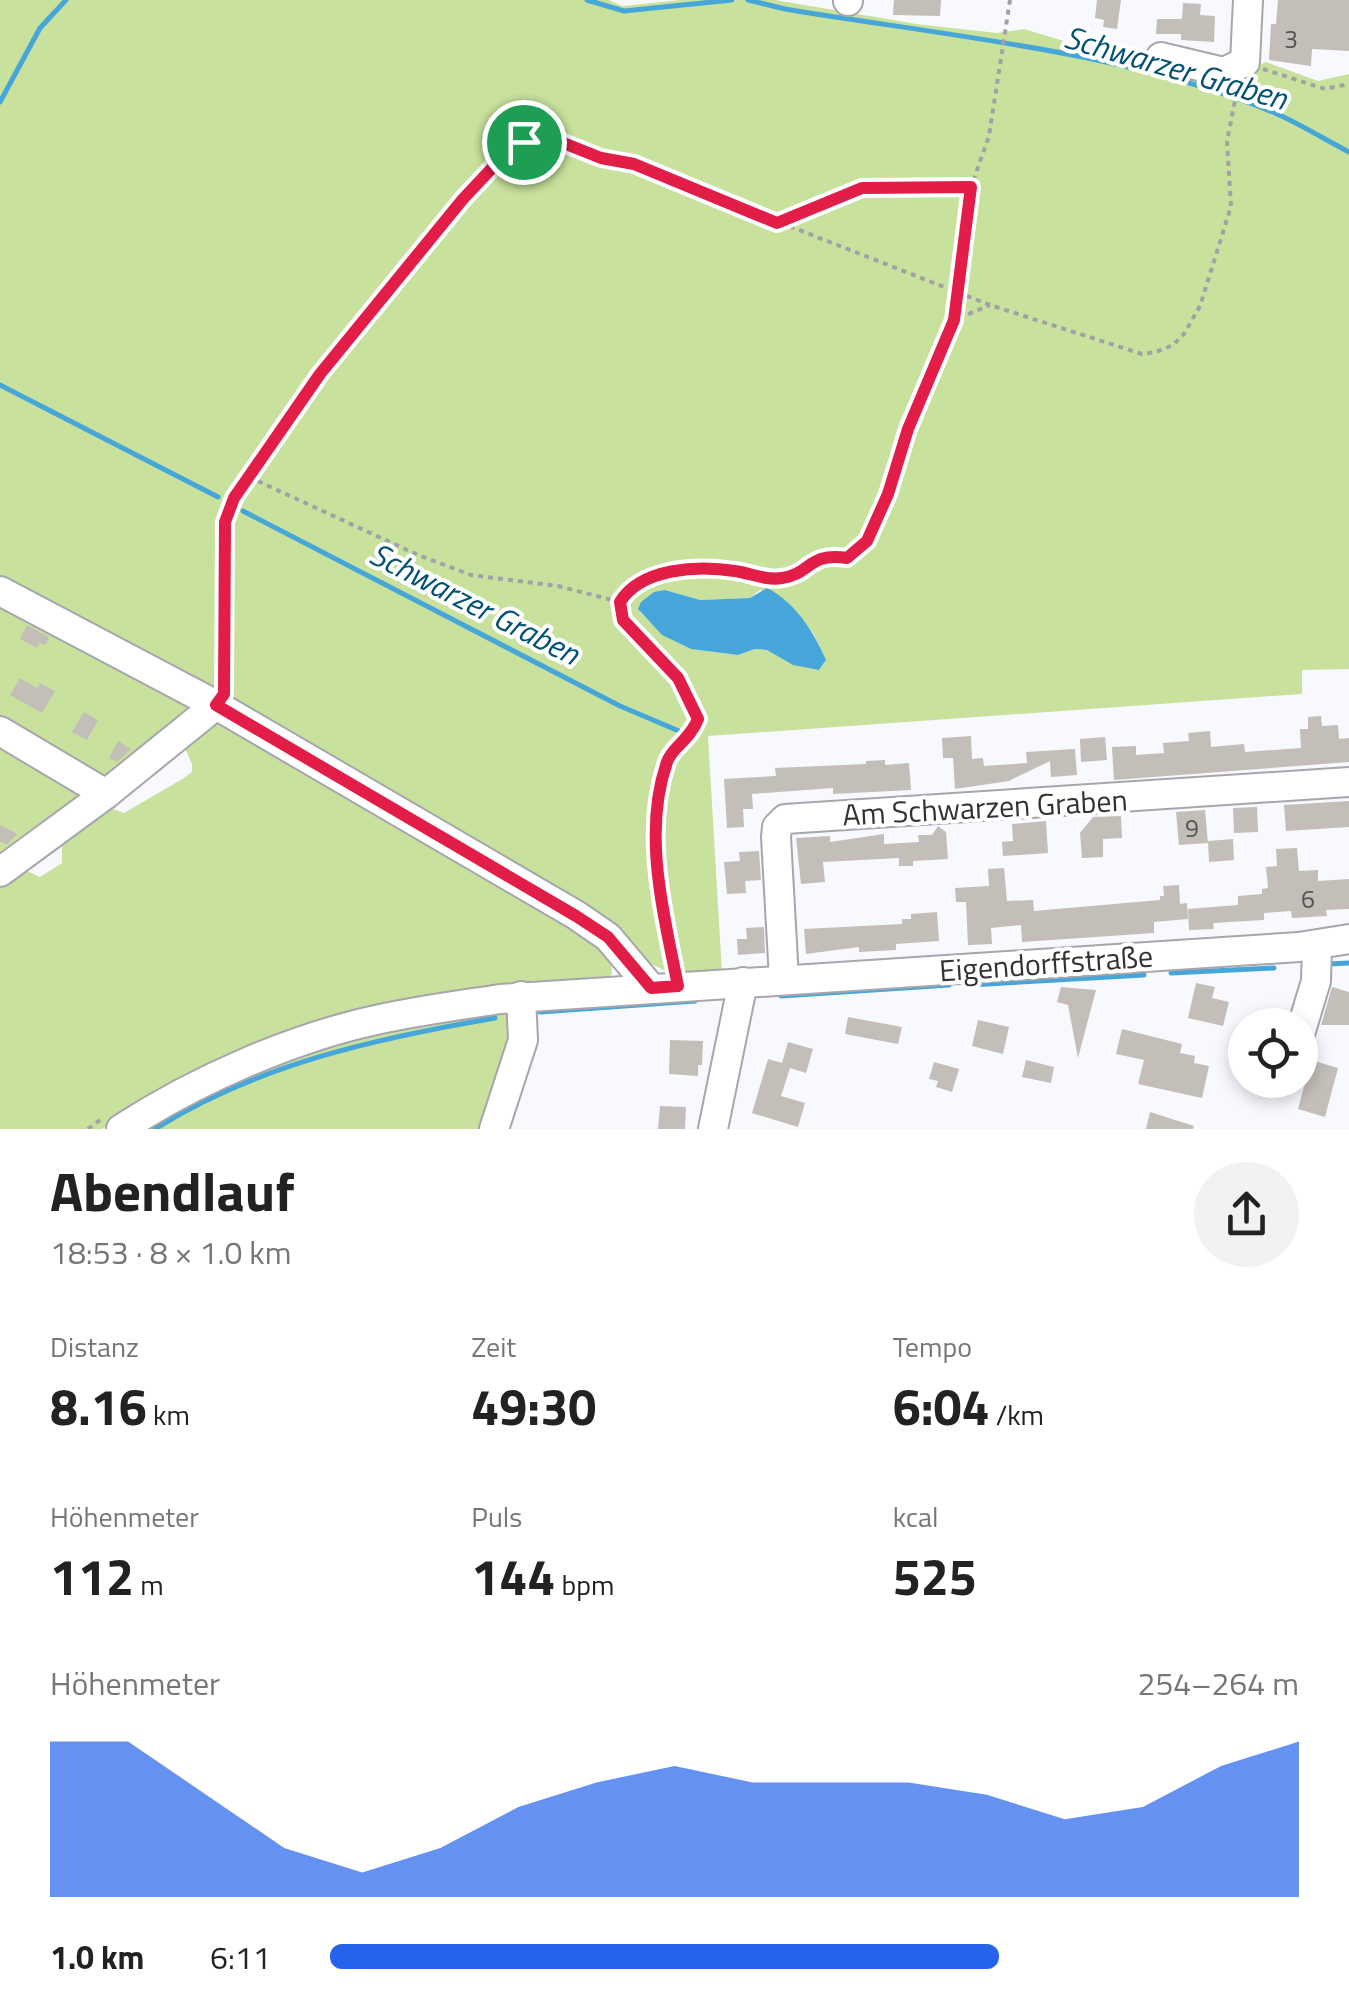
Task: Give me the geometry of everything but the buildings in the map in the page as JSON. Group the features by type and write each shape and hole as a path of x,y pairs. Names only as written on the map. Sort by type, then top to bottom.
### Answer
{"street":[{"path":"1160,57 1224,72 1246,62 1248,0"},
{"path":"0,591 216,705 576,916 608,937 664,987"},
{"path":"0,872 106,794 216,705"},
{"path":"0,731 106,794"},
{"name":"Am Schwarzen Graben","path":"784,979 776,837 779,824 786,819 1349,782"},
{"name":"Eigendorffstraße","path":"121,1129 154,1107 240,1066 314,1038 382,1018 521,996 1317,945 1349,939"},
{"path":"1308,1008 1316,981 1317,945"},
{"path":"713,1129 743,982"},
{"path":"494,1129 523,1040 521,996"}],"path":[{"path":"664,987 656,796 669,755 685,743 698,719 678,678 623,620 620,602 634,585 654,576 711,568 781,579 821,556 847,558 867,541 954,320 971,187 989,136 1010,0"},
{"path":"1246,62 1325,89 1349,84"},
{"path":"216,705 224,694 225,522 234,498 320,374 439,228 509,150 524,142 561,142 601,158 634,164 990,305 1142,354 1172,344 1184,334 1200,306 1231,206 1227,141 1236,93"},
{"path":"777,223 862,188 971,187"},
{"path":"954,320 990,305"},
{"path":"249,477 470,575 558,586 620,602"}],"green space":[{"path":"0,0 609,0 622,6 681,0 775,0 916,24 997,33 1024,29 1213,86 1266,62 1318,81 1349,74 1349,669 1302,670 1302,694 708,736 722,973 678,977 645,961 0,584","holes":["665,590 700,600 750,598 760,590 772,595 809,627 825,662 819,670 793,664 767,650 755,649 738,655 691,649 663,635 640,612"]},
{"path":"0,601 192,703 196,714 0,867"},
{"path":"221,719 584,931 610,954 612,974 606,979 384,1009 118,1118 102,1129 0,1129 0,880 18,867 40,877 62,863 62,841 109,807 124,813 184,778 192,772 192,764 184,746 207,723"},
{"path":"494,1011 509,1014 515,1038 486,1129 138,1129 244,1075 352,1037"}],"water":[{"path":"767,588 786,601 809,629 826,660 819,670 793,665 767,650 755,649 738,655 691,649 662,635 638,609 654,592 665,590 700,600 750,598"}],"waterway":[{"name":"Schwarzer Graben","path":"0,102 40,28 66,0"},
{"name":"Schwarzer Graben","path":"587,0 624,11 732,0"},
{"name":"Schwarzer Graben","path":"748,0 1034,48 1159,75 1275,113 1349,152"},
{"name":"Schwarzer Graben","path":"0,385 218,497"},
{"name":"Schwarzer Graben","path":"243,511 620,706 686,734"},
{"path":"1328,964 1349,963"},
{"path":"1171,973 1274,968"},
{"path":"970,985 1144,975"},
{"path":"781,996 949,985"},
{"path":"540,1012 695,1001"},
{"path":"155,1129 194,1106 277,1071 363,1045 495,1018"}],"route":[{"path":"524,142 561,142 601,158 634,164 777,223 862,188 971,187 954,320 908,429 888,494 858,552 847,558 821,556 781,579 711,568 654,576 634,585 620,602 623,620 678,678 698,719 685,743 669,755 656,796 660,894 678,986 651,988 608,937 576,916 216,705 224,694 225,522 234,498 320,374 463,199 509,150 524,142"}]}
